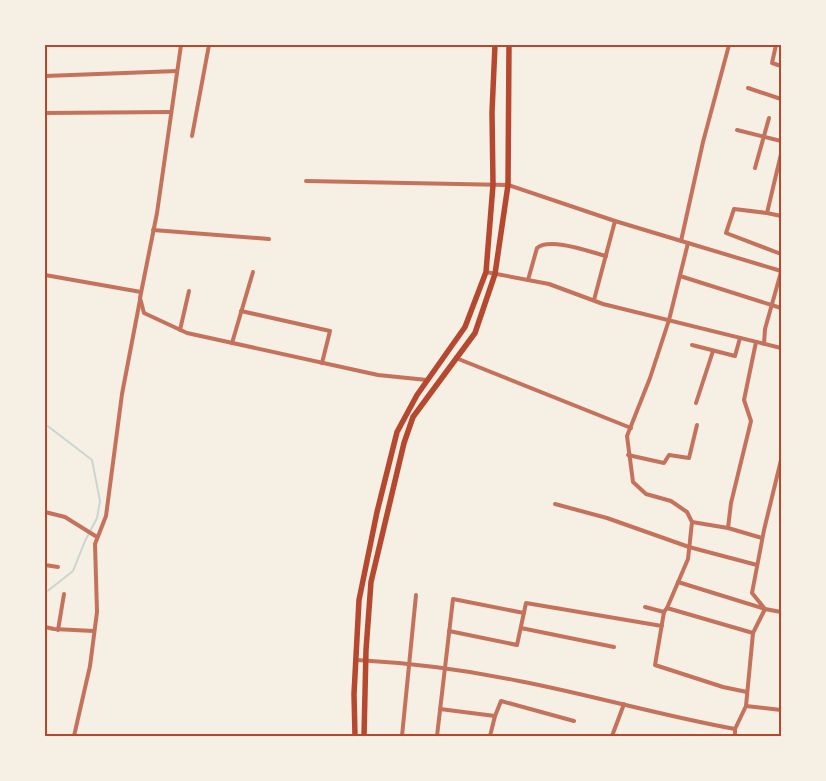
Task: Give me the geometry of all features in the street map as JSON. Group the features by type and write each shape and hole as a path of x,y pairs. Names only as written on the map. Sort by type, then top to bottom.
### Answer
{"main road":[{"path":"355,736 354,694 360,600 377,512 397,432 417,395 465,327 486,272 493,185 492,112 495,45"},
{"path":"364,736 371,582 404,443 413,417 475,334 494,274 508,185 509,45"}],"street":[{"path":"74,736 90,666 97,612 94,544 106,516 122,394 154,230 181,45"},
{"path":"192,136 209,45"},
{"path":"681,240 703,142 729,45"},
{"path":"776,45 772,63 781,66"},
{"path":"45,76 177,71"},
{"path":"748,88 781,98"},
{"path":"45,113 171,112"},
{"path":"755,168 769,118"},
{"path":"737,130 781,141"},
{"path":"767,213 781,154"},
{"path":"306,181 508,185 781,271 765,328 764,344"},
{"path":"781,216 734,209 726,233 781,254"},
{"path":"594,300 615,220"},
{"path":"154,230 269,239"},
{"path":"528,280 537,248 541,244 552,243 606,256"},
{"path":"688,243 669,320 650,378 627,436 633,482 646,494 671,501 687,512 692,522 688,559 666,610 655,664 724,687 747,692"},
{"path":"232,343 253,272"},
{"path":"486,272 549,284 594,300 781,348"},
{"path":"45,274 141,292"},
{"path":"680,276 781,308"},
{"path":"180,330 189,291"},
{"path":"140,298 144,313 187,334 378,376 427,380"},
{"path":"241,311 330,332 322,363"},
{"path":"692,345 735,356 740,338"},
{"path":"728,528 731,503 750,421 744,400 756,342"},
{"path":"696,403 713,350"},
{"path":"456,358 631,428"},
{"path":"628,455 664,463 670,454 688,458 697,425"},
{"path":"765,610 752,594 762,538 781,460"},
{"path":"555,504 607,518 689,547 757,565"},
{"path":"45,512 66,517 97,537"},
{"path":"692,522 728,528 762,538"},
{"path":"45,564 58,567"},
{"path":"678,582 765,610 781,612"},
{"path":"58,630 64,594"},
{"path":"402,736 416,595"},
{"path":"437,736 453,599 524,613"},
{"path":"449,631 517,645 526,603 662,626"},
{"path":"645,606 753,633"},
{"path":"735,736 735,729 746,706 753,633 765,610"},
{"path":"45,627 58,630 94,632"},
{"path":"521,628 614,647"},
{"path":"357,660 444,668 519,681 735,729"},
{"path":"490,736 501,701 574,721"},
{"path":"612,736 624,704"},
{"path":"746,706 781,710"},
{"path":"440,709 495,716"}],"waterway":[{"path":"45,424 92,460 100,501 97,518 73,571 45,593"}]}
